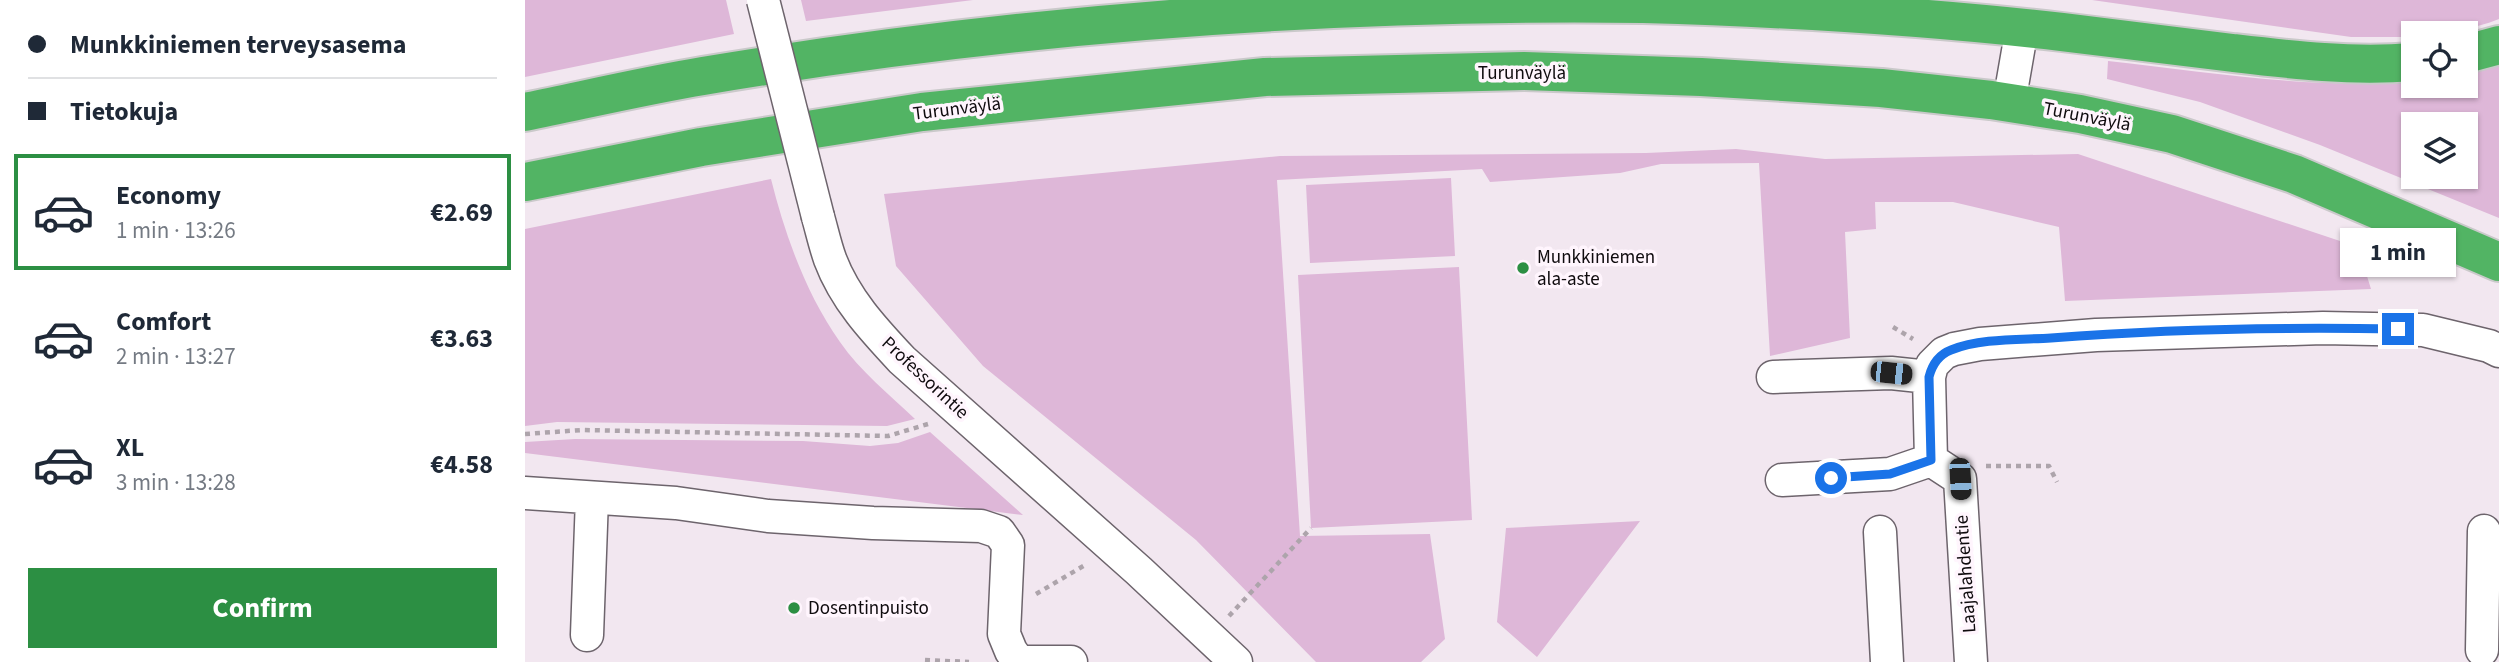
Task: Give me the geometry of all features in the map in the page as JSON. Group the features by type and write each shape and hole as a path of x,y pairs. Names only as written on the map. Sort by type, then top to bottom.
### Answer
{"highway":[{"path":"525,112 699,77 915,44 1103,23 1261,11 1452,3 1642,4 1892,16 2022,28 2323,63 2401,63"},
{"path":"2478,51 2499,45"},
{"name":"Turunväylä","path":"525,183 701,147 922,112 1265,78 1524,71 1688,76 1881,88 2009,103 2080,114 2172,134 2294,174 2499,262"}],"street":[{"name":"Professorintie","path":"763,0 829,258 841,283 870,327 902,360 1221,657"},
{"path":"2009,103 2022,28"},
{"path":"1782,480 1890,474 1931,460 1929,377 1932,365 1954,349 1980,344 2096,335 2323,328 2423,330 2489,346 2499,351"},
{"path":"1773,377 1891,373 1929,377"},
{"name":"Laajalahdentie","path":"1931,460 1960,479 1972,662"},
{"path":"525,492 676,503 768,516 860,523 981,526 999,532 1008,545 1004,634 1019,662"},
{"path":"587,635 592,498"},
{"path":"2483,650 2484,522"},
{"path":"1880,532 1887,662"},
{"path":"1026,662 1071,662"}],"path":[{"path":"1893,327 1913,340"},
{"path":"525,434 582,430 888,436 929,423"},
{"path":"1238,605 1311,528"},
{"path":"925,660 969,662"}],"shaded area":[{"path":"525,0 726,0 734,34 525,77"},
{"path":"801,0 973,0 806,21"},
{"path":"2092,0 2499,0 2499,19 2479,26 2478,21 2401,21 2401,37 2351,37"},
{"path":"2108,61 2299,82 2401,82 2401,98 2478,98 2478,70 2499,64 2499,218 2428,189 2478,189 2478,112 2401,112 2401,178 2320,145 2200,102 2107,79"},
{"path":"1736,149 1825,159 2078,154 2358,247 2371,289 2065,301 2059,227 1953,202 1875,202 1876,229 1845,232 1850,338 1770,356 1759,163 1661,164 1620,173 1490,182 1482,169 1277,180 1300,536 1430,534 1445,639 1421,662 1316,662 1196,540 983,366 896,266 884,194 1280,156 1646,153"},
{"path":"1451,178 1455,256 1310,263 1306,185"},
{"path":"771,179 798,264 828,324 857,363 915,419 887,426 557,422 525,426 525,229"},
{"path":"1459,267 1472,520 1311,528 1298,275"},
{"path":"930,432 1023,515 525,453 525,442 575,439 803,441 870,446 898,443"},
{"path":"1640,521 1537,657 1497,622 1506,528"}],"place":[{"name":"Munkkiniemen ala-aste","path":"1523,268"},
{"name":"Dosentinpuisto","path":"794,608"}],"route":[{"path":"1831,478 1890,474 1931,460 1929,377 1932,365 1954,349 1980,344 2096,335 2323,328 2398,329"}]}
